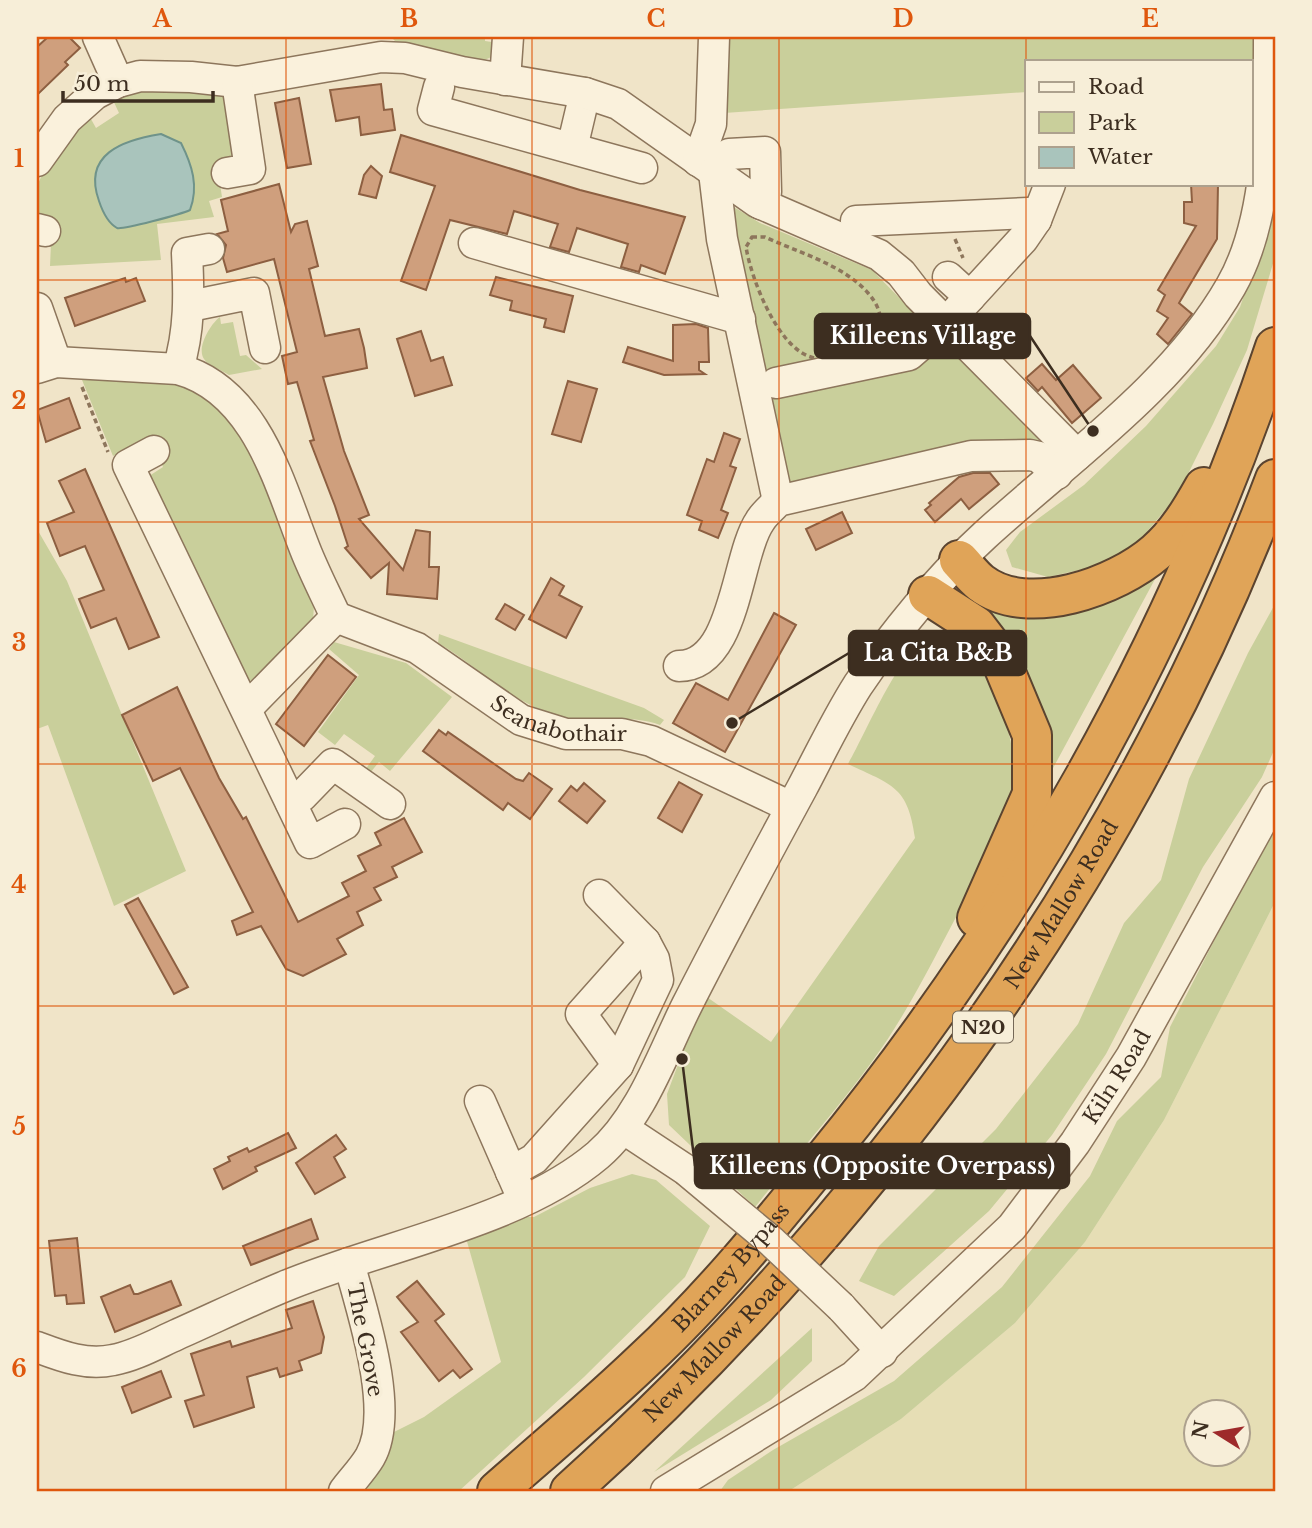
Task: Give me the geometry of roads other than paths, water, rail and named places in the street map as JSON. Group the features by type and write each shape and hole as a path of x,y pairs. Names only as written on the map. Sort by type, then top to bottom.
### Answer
{"highway":[{"path":"959,560 988,587 1013,596 1030,598 1070,595 1087,590 1144,561 1168,539 1192,507 1275,330"},
{"name":"New Mallow Road","path":"934,1016 1045,846 1129,693 1221,494 1275,347"},
{"name":"New Mallow Road","path":"570,1491 769,1294 853,1197 983,1028 1089,862 1150,754 1204,648 1275,479"},
{"name":"N20","path":"928,596 976,626 999,656 1032,735 1032,794 934,1016"},
{"name":"Blarney Bypass","path":"497,1491 646,1359 732,1268 852,1125 934,1016"}],"street":[{"path":"98,37 118,82"},
{"path":"505,80 508,37"},
{"path":"714,37 711,124 722,239 778,501"},
{"path":"37,1347 84,1362 111,1361 287,1285 445,1231 523,1200 565,1180 625,1129 791,807 858,686 959,560 1067,465 1170,367 1201,330 1233,284 1254,224 1266,129 1269,37"},
{"path":"37,161 67,118 95,93 118,82 140,76 191,77 237,82 379,47 405,58 505,80 585,93 618,104 714,162 761,204 879,255 901,273 946,323 1067,465"},
{"path":"227,173 250,169 237,82"},
{"path":"439,87 433,110 642,168"},
{"path":"572,148 585,93"},
{"path":"714,162 765,152 766,192 761,204"},
{"path":"776,383 909,355 946,323 1037,220 1049,186"},
{"path":"856,221 1028,213 1037,220"},
{"path":"474,243 740,319"},
{"path":"178,369 187,340 190,306 187,253 208,249"},
{"path":"948,277 977,289"},
{"path":"190,306 254,293 265,348"},
{"path":"37,308 55,364 178,369 195,374 229,398 254,430 275,470 307,554 336,617 247,708"},
{"path":"154,451 128,465 310,843 345,824"},
{"path":"680,666 697,663 716,644 737,594 759,522 778,501 971,456 1030,455 1067,465"},
{"name":"Seanabothair","path":"336,617 417,648 521,720 566,734 622,734 651,741 791,807"},
{"path":"291,803 302,796 333,764 390,804"},
{"name":"Kiln Road","path":"666,1491 854,1376 1012,1227 1075,1143 1131,1057 1275,797"},
{"path":"511,1172 534,1159 618,1065 657,980 654,959 645,942 599,895"},
{"path":"618,1065 581,1014 645,942"},
{"path":"480,1101 523,1200"},
{"path":"625,1129 686,1170 771,1241 841,1307 882,1352"},
{"name":"The Grove","path":"344,1491 372,1456 379,1416 377,1377 349,1263"}],"water":[{"path":"161,134 181,143 188,159 194,184 190,210 117,228 108,220 95,185 96,172 101,161 120,145"}],"place":[{"name":"Killeens Village","path":"1093,431"},
{"name":"La Cita B&B","path":"732,723"},
{"name":"Killeens (Opposite Overpass)","path":"682,1059"}]}
